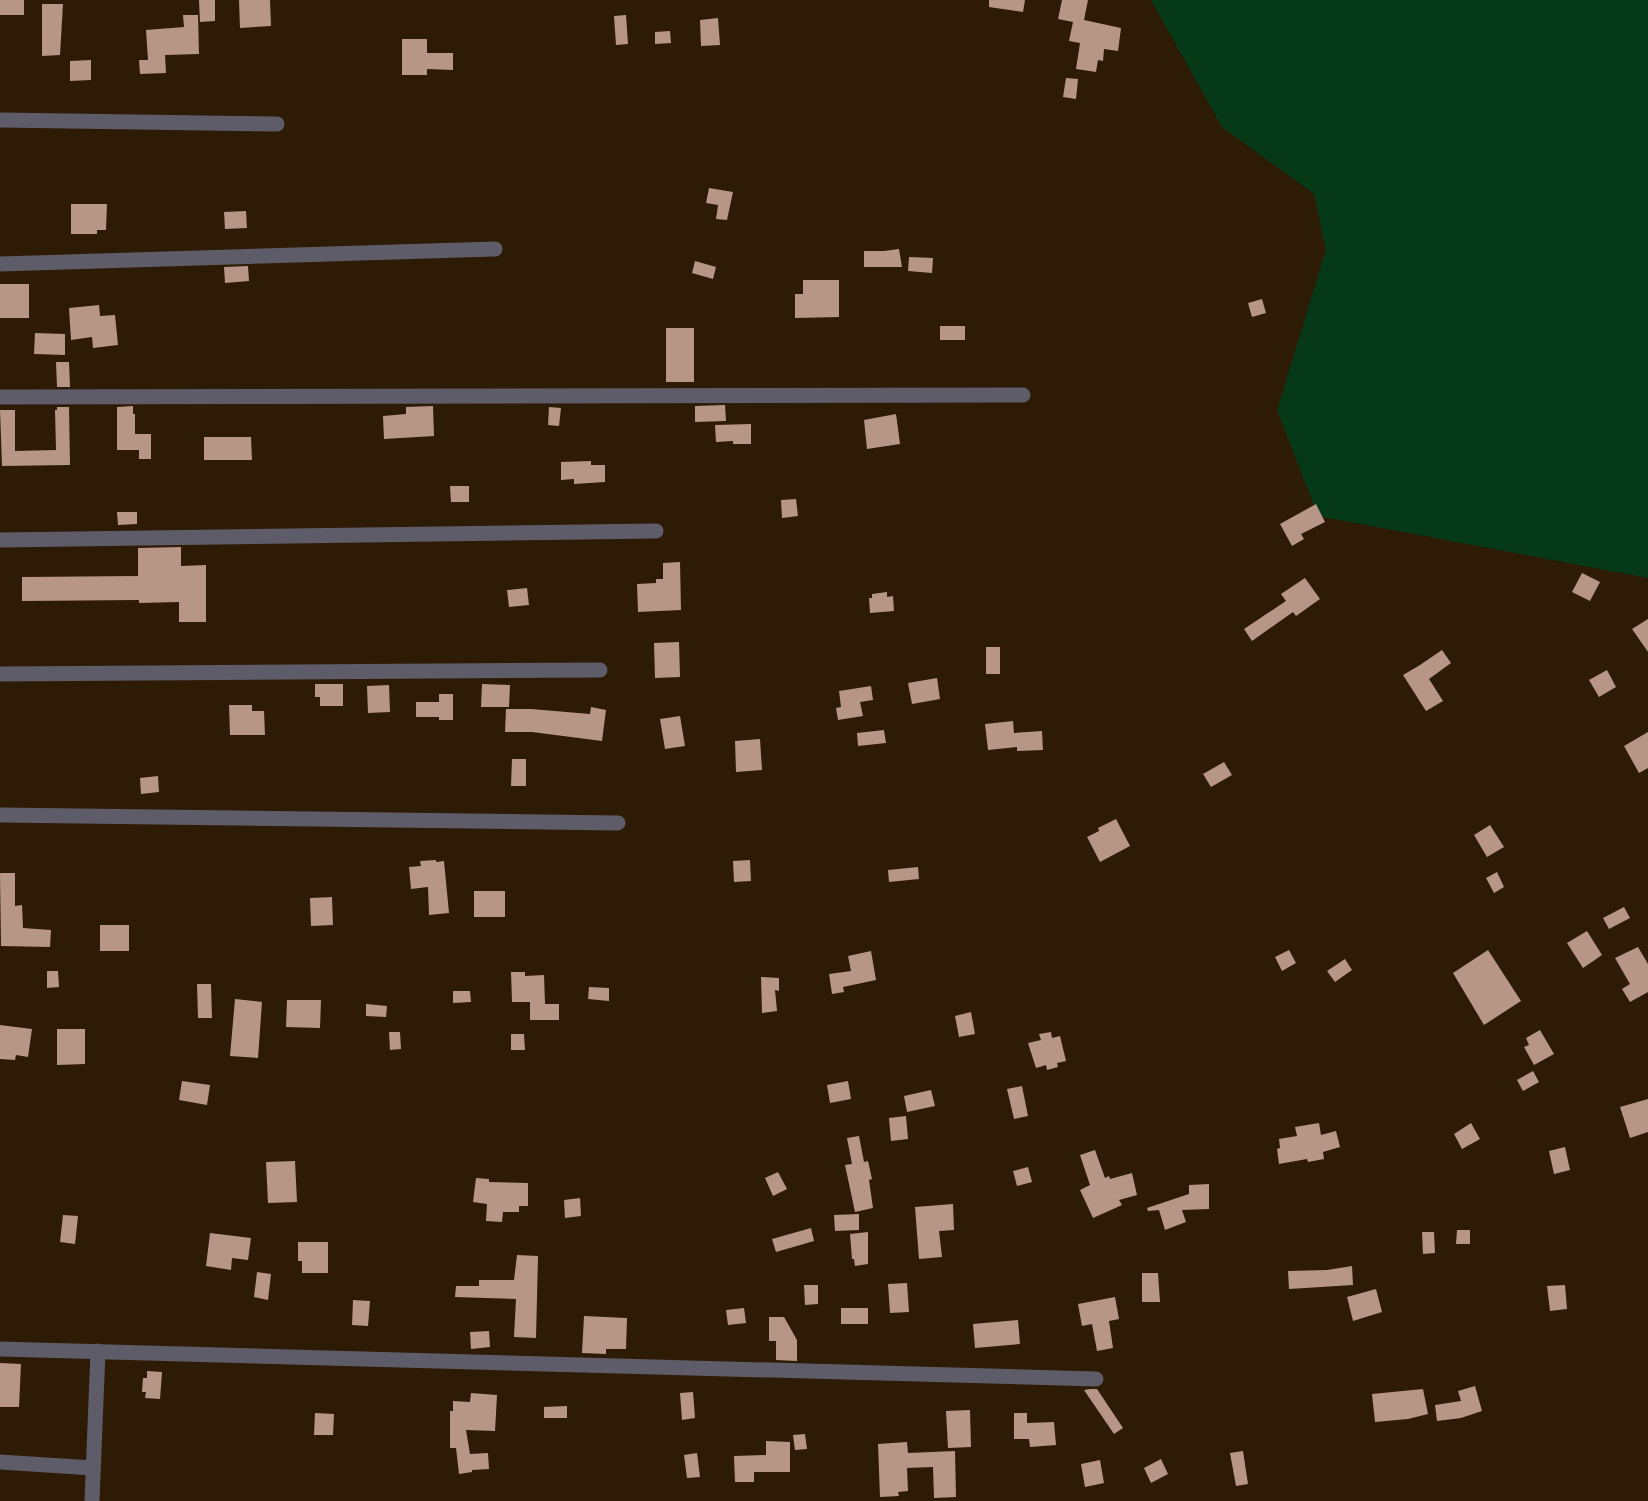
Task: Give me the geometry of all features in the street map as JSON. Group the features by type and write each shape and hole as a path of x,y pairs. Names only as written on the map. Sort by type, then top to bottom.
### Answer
{"street":[{"path":"0,120 277,124"},
{"path":"0,264 495,249"},
{"path":"0,397 1023,395"},
{"path":"0,540 656,531"},
{"path":"0,674 600,670"},
{"path":"0,815 618,823"},
{"path":"0,1349 1095,1379"},
{"path":"92,1501 98,1351"},
{"path":"0,1462 93,1468"}],"green space":[{"path":"1151,0 1648,0 1648,578 1318,516 1277,410 1326,250 1314,194 1222,127"}],"building":[{"path":"0,0 24,0 24,15 0,15"},
{"path":"199,0 215,0 215,21 200,22"},
{"path":"239,0 270,0 271,26 240,28"},
{"path":"989,0 1025,0 1023,12 989,7"},
{"path":"1062,0 1088,0 1084,20 1121,28 1118,51 1104,49 1103,61 1098,60 1096,72 1076,69 1080,43 1069,41 1073,22 1058,19"},
{"path":"42,4 63,4 60,55 42,56"},
{"path":"183,15 198,15 199,54 165,55 166,73 140,74 139,60 148,60 146,30 184,27"},
{"path":"626,15 628,44 616,45 614,16"},
{"path":"718,18 720,45 701,46 700,20"},
{"path":"670,31 671,43 655,44 655,32"},
{"path":"402,39 427,39 427,53 453,53 453,70 427,69 427,75 402,75"},
{"path":"91,60 91,80 70,81 70,61"},
{"path":"1066,78 1078,79 1076,99 1063,97"},
{"path":"709,188 733,192 727,220 716,219 718,205 706,203"},
{"path":"71,204 107,204 106,230 97,230 97,234 71,234"},
{"path":"246,211 247,228 225,229 224,212"},
{"path":"899,249 902,267 864,267 864,251"},
{"path":"909,257 933,258 932,273 908,271"},
{"path":"695,261 716,267 713,279 692,273"},
{"path":"248,266 249,281 225,283 224,267"},
{"path":"803,280 839,280 839,317 795,318 795,294 803,294"},
{"path":"0,284 29,284 29,318 0,318"},
{"path":"1262,299 1266,313 1252,317 1248,303"},
{"path":"99,305 100,316 115,315 118,345 93,348 92,337 71,340 69,308"},
{"path":"940,326 965,326 965,340 940,340"},
{"path":"666,328 694,328 694,382 666,382"},
{"path":"35,333 65,334 65,355 34,354"},
{"path":"56,362 69,362 70,387 57,387"},
{"path":"725,405 726,421 695,422 695,406"},
{"path":"133,406 135,434 151,434 151,459 139,459 139,450 117,450 117,407"},
{"path":"433,406 434,436 384,439 383,416 406,414 406,407"},
{"path":"57,407 69,407 70,465 2,466 0,410 15,410 15,451 56,450 55,410"},
{"path":"549,407 561,408 559,426 548,425"},
{"path":"896,414 900,444 867,449 864,420"},
{"path":"751,424 751,444 733,444 733,441 716,442 715,425"},
{"path":"204,437 251,437 252,460 204,460"},
{"path":"591,461 591,465 605,465 605,482 574,484 574,479 561,480 561,462"},
{"path":"450,486 469,486 469,502 451,502"},
{"path":"796,499 798,516 782,518 781,500"},
{"path":"1316,504 1325,522 1301,534 1304,539 1292,546 1280,524"},
{"path":"117,512 137,512 137,524 118,525"},
{"path":"181,547 181,566 206,565 206,622 179,622 179,602 22,601 22,577 138,576 138,548"},
{"path":"680,562 681,610 638,612 637,584 656,583 656,579 663,579 663,563"},
{"path":"1582,573 1600,582 1590,601 1572,592"},
{"path":"1305,578 1320,599 1296,616 1293,612 1252,641 1244,629 1286,601 1281,594"},
{"path":"527,588 529,605 509,607 507,590"},
{"path":"887,592 887,597 893,596 894,611 870,613 869,598 872,598 872,594"},
{"path":"1648,619 1648,652 1632,629"},
{"path":"679,642 680,677 655,678 654,643"},
{"path":"986,647 1000,647 1000,674 986,674"},
{"path":"1442,650 1451,663 1429,679 1443,701 1426,711 1403,675"},
{"path":"1607,670 1616,687 1599,697 1589,680"},
{"path":"937,678 940,699 912,704 908,683"},
{"path":"315,684 343,684 343,706 320,706 320,697 315,697"},
{"path":"482,684 510,685 509,707 481,707"},
{"path":"389,685 390,712 368,713 367,686"},
{"path":"871,686 873,700 860,702 863,716 838,720 836,708 841,707 839,691"},
{"path":"439,694 453,694 453,720 439,720 439,717 416,717 416,702 439,702"},
{"path":"229,705 252,705 252,711 264,711 265,735 230,735"},
{"path":"591,707 606,710 602,741 532,732 505,732 506,709 590,714"},
{"path":"680,716 685,746 665,749 660,719"},
{"path":"1013,721 1014,733 1042,731 1043,750 1017,751 1017,747 988,750 985,724"},
{"path":"884,730 886,743 858,746 857,733"},
{"path":"1648,732 1648,768 1639,773 1624,746"},
{"path":"760,739 762,770 736,772 735,741"},
{"path":"512,759 526,759 526,786 511,786"},
{"path":"1224,762 1232,775 1211,787 1203,774"},
{"path":"158,776 159,792 141,794 140,778"},
{"path":"1116,819 1130,846 1100,862 1087,837 1099,831 1098,828"},
{"path":"1490,825 1504,847 1487,857 1474,835"},
{"path":"436,860 436,862 444,861 449,913 429,915 428,887 411,889 409,867 421,866 420,861"},
{"path":"750,860 751,881 734,882 733,861"},
{"path":"918,867 919,879 889,882 888,870"},
{"path":"1497,872 1504,887 1494,893 1486,878"},
{"path":"0,873 15,873 15,906 22,905 23,928 51,930 50,947 1,946"},
{"path":"474,891 505,891 505,917 474,917"},
{"path":"332,897 333,925 311,926 310,898"},
{"path":"1624,907 1630,918 1609,929 1603,918"},
{"path":"100,925 129,925 129,951 100,951"},
{"path":"1587,931 1602,955 1583,968 1567,943"},
{"path":"1638,947 1648,964 1648,992 1630,1002 1622,989 1630,984 1615,958"},
{"path":"1289,950 1296,963 1282,971 1275,957"},
{"path":"1488,950 1521,1001 1484,1025 1453,973"},
{"path":"871,951 876,980 843,987 844,992 832,994 829,974 851,971 848,956"},
{"path":"1345,959 1352,970 1335,982 1327,971"},
{"path":"47,971 58,971 59,987 47,988"},
{"path":"511,972 525,972 525,976 544,975 545,1004 559,1004 559,1020 530,1020 530,1002 512,1002"},
{"path":"761,977 779,978 779,991 775,990 777,1011 762,1013"},
{"path":"197,984 211,984 212,1018 198,1018"},
{"path":"589,987 609,988 609,1001 588,999"},
{"path":"453,991 470,991 471,1002 453,1003"},
{"path":"235,999 262,1002 258,1058 230,1056"},
{"path":"287,1000 321,1000 320,1028 286,1027"},
{"path":"366,1004 387,1006 386,1017 366,1016"},
{"path":"971,1012 975,1034 959,1037 955,1016"},
{"path":"0,1025 32,1029 28,1057 16,1055 15,1060 0,1059"},
{"path":"57,1029 85,1029 85,1064 57,1065"},
{"path":"1540,1030 1554,1054 1534,1065 1524,1047 1529,1045 1526,1038"},
{"path":"389,1032 400,1032 401,1049 390,1050"},
{"path":"1051,1032 1052,1038 1060,1036 1066,1061 1057,1063 1058,1067 1047,1070 1046,1065 1036,1068 1028,1043 1041,1040 1039,1034"},
{"path":"511,1034 524,1034 525,1050 511,1050"},
{"path":"1533,1071 1539,1082 1523,1091 1517,1080"},
{"path":"182,1081 210,1085 207,1105 179,1100"},
{"path":"848,1081 851,1099 830,1103 827,1085"},
{"path":"1022,1086 1028,1116 1014,1119 1007,1089"},
{"path":"931,1090 935,1106 907,1112 904,1096"},
{"path":"1648,1099 1648,1132 1630,1138 1620,1107"},
{"path":"906,1116 908,1139 891,1141 889,1118"},
{"path":"1319,1123 1321,1135 1336,1131 1340,1147 1323,1152 1324,1159 1308,1162 1307,1159 1279,1164 1277,1149 1280,1148 1279,1139 1297,1136 1295,1127"},
{"path":"1471,1123 1480,1139 1462,1149 1454,1134"},
{"path":"859,1136 864,1162 868,1161 872,1179 869,1180 873,1208 855,1212 845,1165 852,1164 847,1138"},
{"path":"1565,1147 1570,1170 1554,1174 1549,1151"},
{"path":"1095,1150 1105,1178 1109,1176 1110,1179 1132,1173 1137,1195 1119,1200 1122,1205 1093,1218 1080,1190 1090,1185 1080,1155"},
{"path":"295,1161 297,1202 268,1203 266,1162"},
{"path":"1028,1167 1032,1182 1017,1186 1013,1171"},
{"path":"778,1172 787,1189 773,1196 765,1178"},
{"path":"476,1178 489,1179 489,1182 528,1183 528,1206 519,1206 519,1212 503,1212 502,1222 486,1221 487,1204 473,1202"},
{"path":"1209,1184 1209,1209 1182,1210 1186,1222 1165,1230 1159,1210 1148,1211 1147,1208 1189,1194 1189,1185"},
{"path":"580,1198 581,1216 565,1218 564,1200"},
{"path":"953,1204 954,1230 939,1231 942,1257 919,1259 915,1207"},
{"path":"859,1214 859,1230 835,1231 834,1215"},
{"path":"63,1215 78,1216 75,1244 60,1242"},
{"path":"811,1228 814,1241 776,1252 772,1239"},
{"path":"1457,1230 1470,1230 1470,1244 1456,1244"},
{"path":"868,1232 868,1264 855,1266 854,1259 852,1259 850,1234"},
{"path":"1422,1232 1434,1232 1435,1253 1423,1254"},
{"path":"210,1233 251,1238 248,1260 232,1258 231,1270 206,1266"},
{"path":"298,1242 328,1242 328,1273 302,1273 302,1261 298,1261"},
{"path":"517,1255 538,1256 536,1338 514,1337 516,1299 455,1297 456,1286 479,1286 479,1280 514,1280"},
{"path":"1352,1266 1353,1285 1289,1289 1288,1271 1327,1270"},
{"path":"257,1272 271,1274 268,1300 254,1297"},
{"path":"1142,1273 1158,1273 1160,1302 1142,1302"},
{"path":"907,1283 909,1312 890,1313 888,1284"},
{"path":"804,1285 818,1285 818,1304 805,1305"},
{"path":"1565,1285 1567,1309 1550,1311 1547,1286"},
{"path":"1376,1289 1382,1312 1353,1321 1347,1297"},
{"path":"1115,1297 1119,1319 1109,1321 1113,1348 1097,1351 1092,1324 1082,1326 1078,1304"},
{"path":"353,1300 370,1301 368,1326 352,1325"},
{"path":"744,1308 746,1323 728,1325 726,1310"},
{"path":"841,1308 868,1308 868,1324 841,1324"},
{"path":"584,1316 627,1318 626,1349 606,1349 606,1354 582,1353"},
{"path":"769,1317 784,1317 797,1340 797,1361 776,1360 776,1341 769,1341"},
{"path":"1018,1320 1020,1344 975,1348 973,1324"},
{"path":"489,1331 490,1347 471,1349 470,1332"},
{"path":"0,1363 21,1364 19,1407 0,1407"},
{"path":"147,1371 162,1372 160,1399 145,1398 146,1392 142,1392 143,1378 147,1378"},
{"path":"1475,1386 1482,1411 1461,1418 1437,1421 1435,1405 1461,1401 1458,1391"},
{"path":"1097,1389 1123,1428 1114,1434 1084,1390"},
{"path":"1423,1389 1428,1414 1408,1419 1375,1422 1372,1394"},
{"path":"693,1392 695,1418 682,1420 680,1393"},
{"path":"471,1393 497,1395 495,1431 466,1430 470,1454 488,1453 489,1469 472,1470 472,1472 459,1474 456,1448 450,1448 450,1411 453,1411 453,1401 470,1402"},
{"path":"567,1406 567,1418 544,1418 544,1407"},
{"path":"970,1410 971,1447 948,1448 946,1411"},
{"path":"315,1413 334,1414 333,1435 314,1435"},
{"path":"1014,1413 1027,1413 1027,1423 1054,1422 1056,1445 1030,1447 1029,1439 1014,1439"},
{"path":"805,1434 807,1449 795,1450 793,1435"},
{"path":"766,1441 790,1442 790,1472 754,1472 754,1482 735,1482 734,1456 766,1455"},
{"path":"907,1442 908,1453 955,1451 956,1497 934,1498 933,1467 907,1468 908,1491 898,1492 899,1496 880,1497 878,1444"},
{"path":"1243,1451 1248,1484 1236,1486 1230,1453"},
{"path":"697,1453 700,1477 687,1478 684,1455"},
{"path":"1161,1459 1168,1474 1151,1483 1144,1468"},
{"path":"1100,1460 1104,1483 1085,1487 1081,1464"}]}
